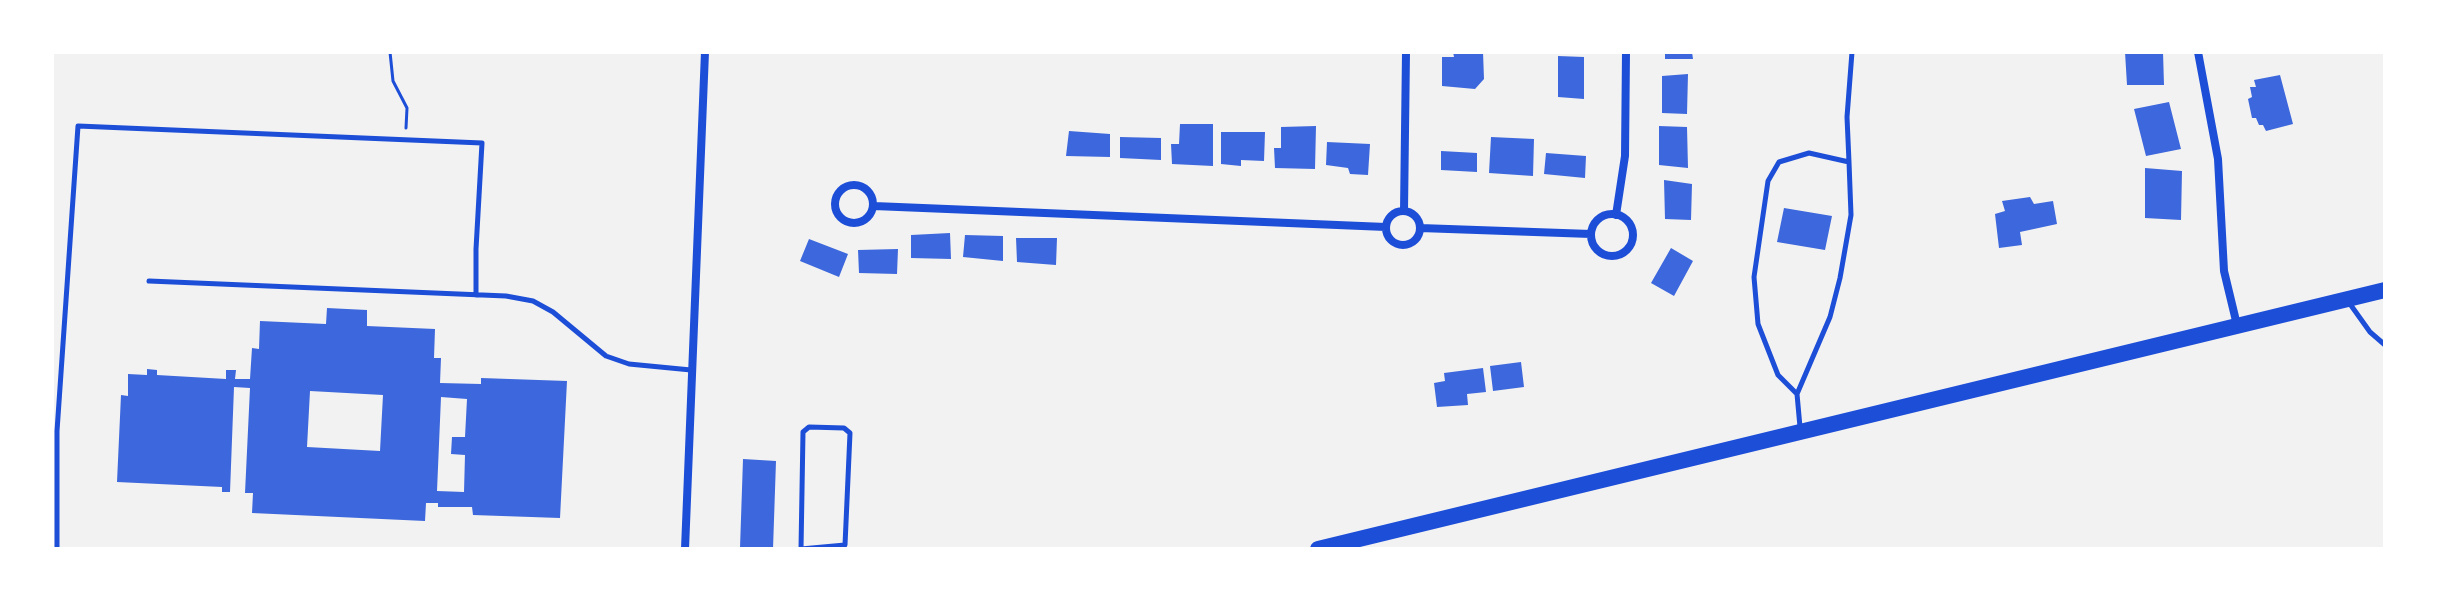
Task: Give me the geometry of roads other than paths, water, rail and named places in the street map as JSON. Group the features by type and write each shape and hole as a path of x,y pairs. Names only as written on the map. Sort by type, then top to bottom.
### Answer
{"main road":[{"path":"1318,549 2385,290"}],"street":[{"path":"685,549 705,52"},
{"path":"1404,211 1406,52"},
{"path":"1616,215 1625,156 1626,52"},
{"path":"2198,52 2218,159 2224,271 2237,326"},
{"path":"852,185 865,188 874,206 863,222 850,223 839,216 835,203 840,191 852,185"},
{"path":"874,206 1386,227"},
{"path":"1404,211 1417,218 1420,228 1411,244 1399,245 1389,239 1386,227 1393,214 1404,211"},
{"path":"1616,215 1627,221 1632,232 1631,244 1622,253 1610,256 1598,251 1591,234 1599,219 1616,215"},
{"path":"1420,228 1591,234"}],"lane":[{"path":"1800,432 1797,394 1830,317 1851,215 1847,117 1852,52"},
{"path":"57,549 57,431 78,126 482,143 476,295"},
{"path":"1797,394 1778,375 1758,324 1754,277 1768,181 1779,162 1809,153 1849,162"},
{"path":"149,281 506,296 533,301 553,312 606,356 629,364 691,370"},
{"path":"2347,300 2370,332 2385,345"},
{"path":"809,427 844,428 850,433 845,545 801,549 803,432 809,427"}]}
